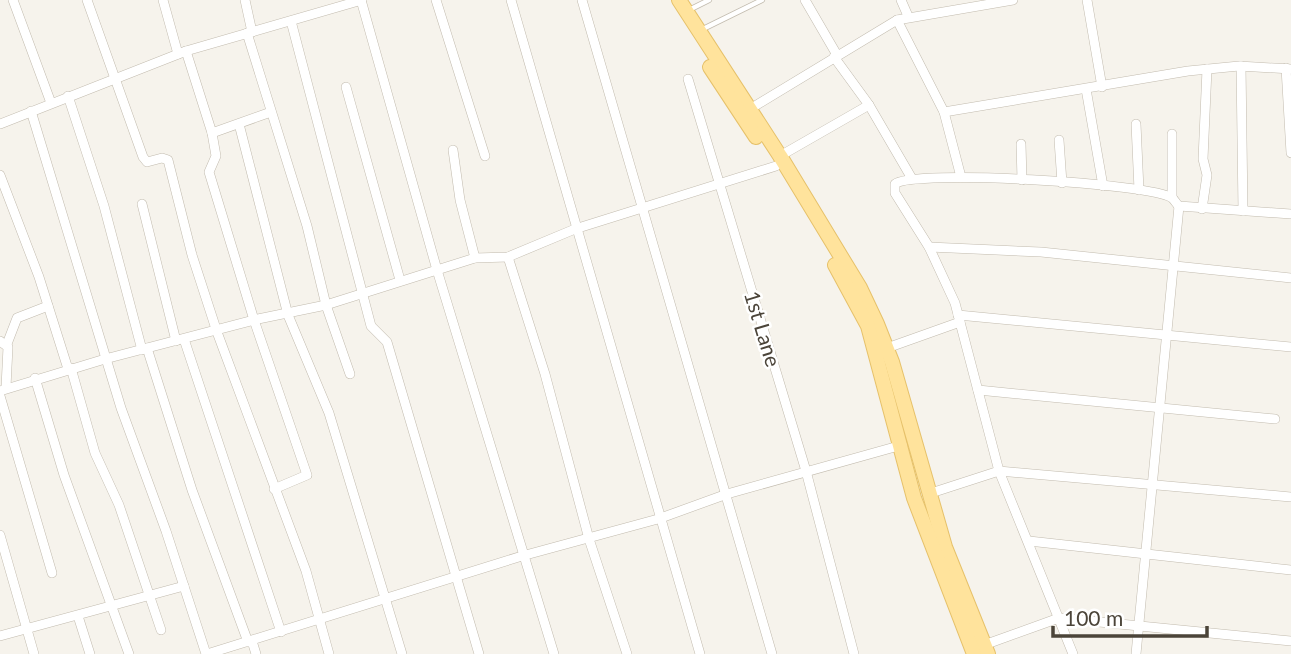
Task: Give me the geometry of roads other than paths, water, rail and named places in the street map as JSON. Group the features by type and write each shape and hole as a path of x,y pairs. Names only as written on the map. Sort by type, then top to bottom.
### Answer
{"main road":[{"path":"668,0 778,161"},
{"path":"683,6 750,109 887,348 913,460 928,494 982,651"},
{"path":"859,296 902,445 913,460 914,498 982,651"}],"street":[{"path":"13,0 51,103"},
{"path":"87,0 145,160 168,160 192,256 217,332 306,571 329,654"},
{"path":"163,0 212,133 216,156 209,172 254,320 307,476 274,489"},
{"path":"245,0 249,33 271,113 307,226 326,305 350,374"},
{"path":"0,124 182,53 291,20 328,5 362,0 437,270 554,654"},
{"path":"436,0 485,156"},
{"path":"510,0 699,654"},
{"path":"582,0 772,654"},
{"path":"805,0 836,56 869,105 911,177"},
{"path":"901,0 908,16"},
{"path":"750,109 897,20 974,3 1013,0"},
{"path":"1087,0 1102,87"},
{"path":"291,20 371,326 387,342 454,577 479,654"},
{"path":"897,20 944,112 961,177"},
{"path":"944,112 1207,69 1241,66 1288,69 1291,153"},
{"path":"1241,66 1243,211"},
{"path":"1202,209 1207,175 1203,159 1207,69"},
{"name":"1st Lane","path":"688,79 806,471 854,654"},
{"path":"346,87 400,280"},
{"path":"1086,89 1102,186"},
{"path":"68,96 104,206 144,349 192,490 256,654"},
{"path":"2,391 35,378 106,359 217,332 254,320 326,305 475,258 508,257 575,229 719,185 778,161 869,105"},
{"path":"31,111 106,359 206,654 522,556 659,519 727,494 902,445"},
{"path":"212,133 271,113"},
{"path":"239,124 256,179 288,315 329,413 402,654"},
{"path":"1136,124 1139,190"},
{"path":"1171,197 1172,134"},
{"path":"1059,139 1062,183"},
{"path":"1021,144 1022,180"},
{"path":"453,150 460,200 475,258"},
{"path":"1073,654 999,471 959,318 929,247 895,193 895,184 911,177 961,177 1102,186 1171,197 1179,206 1291,214"},
{"path":"1,180 48,306 95,453 119,505 161,630"},
{"path":"142,204 180,340 281,632"},
{"path":"1136,654 1179,206"},
{"path":"929,247 1041,252 1291,278"},
{"path":"508,257 545,374 589,539 627,654"},
{"path":"48,306 16,318 3,343 2,391 52,573"},
{"path":"887,348 959,318 1291,347"},
{"path":"35,378 64,475 129,654"},
{"path":"978,390 1275,419"},
{"path":"928,494 999,471 1291,497"},
{"path":"0,535 34,654"},
{"path":"1029,541 1291,570"},
{"path":"0,636 184,586"},
{"path":"78,616 90,654"},
{"path":"982,651 1059,618 1291,641"}],"lane":[{"path":"683,6 709,0"},
{"path":"699,31 762,0"}]}
